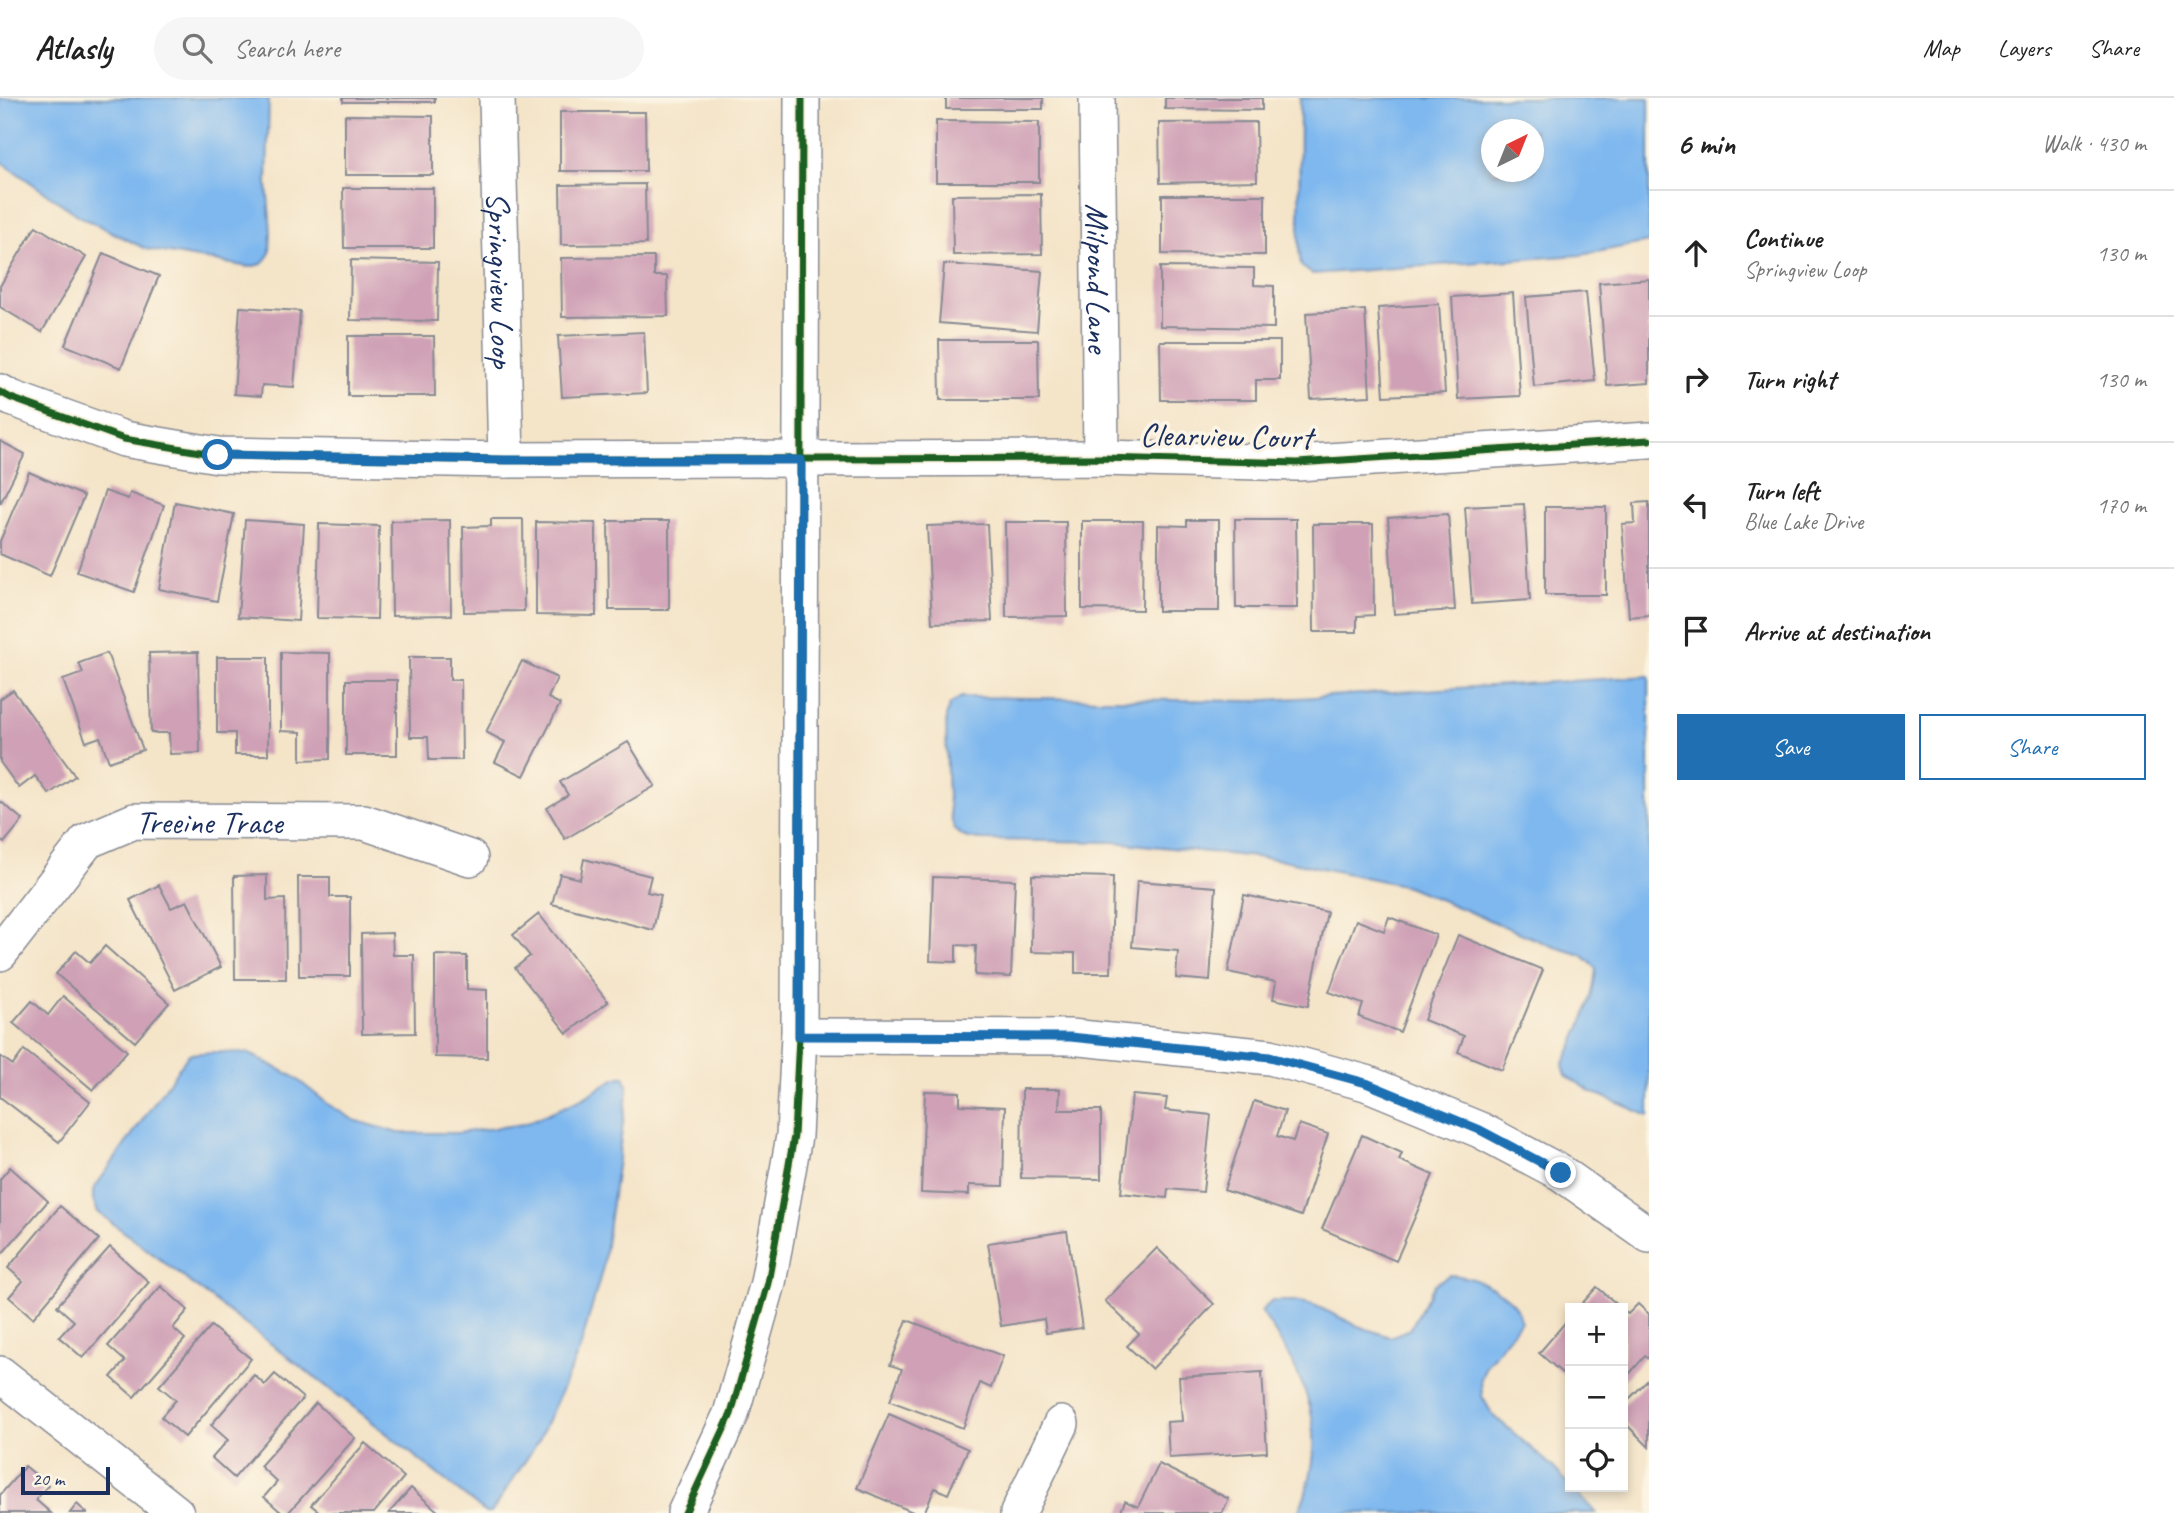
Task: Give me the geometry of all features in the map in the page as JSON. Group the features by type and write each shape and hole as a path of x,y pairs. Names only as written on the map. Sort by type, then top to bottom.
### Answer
{"street":[{"name":"Springview Loop","path":"497,98 506,460"},
{"path":"685,1513 731,1414 768,1283 794,1136 799,1036 802,98"},
{"name":"Milpond Lane","path":"1097,98 1101,458"},
{"path":"0,391 11,398 124,439 218,455 506,460 801,460"},
{"name":"Clearview Court","path":"801,460 1101,458 1297,463 1649,440"},
{"name":"Treeine Trace","path":"0,953 87,841 134,821 364,822 470,858"},
{"path":"799,1036 1070,1037 1270,1057 1366,1083 1480,1130 1561,1173 1649,1235"},
{"path":"0,1374 176,1513"},
{"path":"1018,1513 1061,1424"}],"water":[{"path":"0,98 269,98 267,184 270,253 262,264 249,267 146,249 79,216 0,161"},
{"path":"1300,98 1649,98 1649,242 1581,255 1312,274 1301,266"},
{"path":"1649,676 1649,1116 1592,1092 1566,1075 1563,1065 1584,1018 1596,968 1582,955 1552,946 1407,886 1283,860 1114,842 974,839 959,834 951,818 946,716 950,705 961,697 1250,701"},
{"path":"248,1053 293,1076 328,1104 354,1120 398,1133 458,1133 524,1124 582,1099 614,1079 624,1076 628,1087 603,1267 580,1349 539,1440 491,1513 486,1513 356,1409 98,1212 93,1200 93,1190 189,1054"},
{"path":"1449,1275 1466,1277 1501,1293 1516,1307 1521,1321 1486,1366 1481,1379 1482,1396 1492,1414 1565,1480 1565,1492 1576,1492 1596,1513 1298,1513 1309,1484 1314,1457 1310,1407 1291,1360 1261,1311 1272,1301 1314,1305 1358,1326 1390,1337 1410,1329 1435,1284"}],"building":[{"path":"343,98 435,98 435,102 343,102"},
{"path":"946,98 1043,98 1043,109 946,109"},
{"path":"1165,98 1262,98 1262,110 1165,109"},
{"path":"560,112 645,112 646,171 560,171"},
{"path":"345,115 433,116 433,175 345,175"},
{"path":"936,121 1039,122 1039,182 936,182"},
{"path":"1256,122 1257,181 1160,183 1159,123"},
{"path":"645,184 646,244 561,245 560,185"},
{"path":"343,188 433,188 433,248 344,248"},
{"path":"1041,194 1042,254 953,255 952,195"},
{"path":"1162,195 1265,195 1265,255 1162,254"},
{"path":"36,226 86,257 42,332 0,307 0,286"},
{"path":"103,253 159,276 121,368 65,345"},
{"path":"654,257 654,276 667,276 668,316 562,317 561,258"},
{"path":"351,260 438,262 437,321 350,320"},
{"path":"944,264 1042,271 1037,331 939,323"},
{"path":"1160,267 1254,268 1254,285 1274,286 1274,328 1160,326"},
{"path":"1649,279 1649,383 1607,386 1599,283"},
{"path":"1586,292 1595,381 1534,387 1526,297"},
{"path":"1513,293 1520,396 1458,399 1452,297"},
{"path":"1439,304 1445,393 1384,396 1378,308"},
{"path":"240,307 300,311 294,387 262,385 261,396 234,394"},
{"path":"1365,310 1370,396 1311,399 1306,313"},
{"path":"644,332 647,393 562,397 558,336"},
{"path":"348,336 434,336 435,396 348,396"},
{"path":"939,340 1038,340 1039,400 940,400"},
{"path":"1160,341 1280,341 1280,380 1256,380 1256,400 1161,400"},
{"path":"0,441 25,454 0,504"},
{"path":"29,472 84,496 50,576 0,554 0,541"},
{"path":"105,491 128,499 130,493 164,505 134,592 77,572"},
{"path":"175,502 234,514 217,601 159,589"},
{"path":"1649,502 1649,615 1629,617 1622,524 1635,523 1634,503"},
{"path":"1524,504 1530,600 1472,604 1465,507"},
{"path":"1545,507 1606,507 1606,595 1545,595"},
{"path":"1448,514 1455,610 1394,614 1388,518"},
{"path":"491,519 523,519 524,611 464,612 463,527 491,526"},
{"path":"1235,519 1296,519 1297,608 1236,608"},
{"path":"245,520 304,524 298,621 238,617"},
{"path":"450,520 451,615 392,616 391,521"},
{"path":"1187,520 1219,520 1219,611 1158,611 1158,525 1187,526"},
{"path":"608,521 669,521 669,610 609,610"},
{"path":"1082,521 1143,521 1142,610 1082,609"},
{"path":"536,522 596,523 596,616 536,615"},
{"path":"1005,522 1066,522 1067,616 1006,617"},
{"path":"319,524 379,526 377,619 317,618"},
{"path":"987,524 992,621 932,623 927,526"},
{"path":"1313,524 1373,524 1374,615 1357,616 1357,632 1314,632"},
{"path":"198,652 200,753 170,754 169,733 151,733 149,653"},
{"path":"281,652 330,653 330,759 301,760 301,732 281,731"},
{"path":"107,653 143,750 109,762 100,737 86,742 63,680 83,673 79,663"},
{"path":"217,657 268,657 268,755 235,755 235,733 217,733"},
{"path":"409,657 450,657 450,680 461,680 462,760 429,760 428,737 410,737"},
{"path":"522,661 557,678 548,698 560,704 524,776 495,762 505,742 486,732"},
{"path":"346,680 397,680 397,755 346,755"},
{"path":"13,690 75,776 49,794 35,776 19,788 0,762 0,699"},
{"path":"628,742 655,786 565,839 547,808 568,795 560,782"},
{"path":"0,801 23,820 4,843 0,840"},
{"path":"584,859 651,876 647,892 661,895 653,930 552,904 560,874 580,879"},
{"path":"267,875 267,900 285,899 286,979 235,979 234,876"},
{"path":"1032,875 1113,877 1111,973 1075,973 1075,953 1031,952"},
{"path":"298,877 330,877 330,897 350,897 350,976 299,976"},
{"path":"933,877 1015,880 1011,977 975,975 976,946 956,945 956,962 930,961"},
{"path":"1137,881 1216,887 1210,981 1176,978 1178,951 1132,947"},
{"path":"159,885 171,908 187,901 221,967 175,990 130,900"},
{"path":"1244,895 1327,912 1308,1006 1273,999 1276,982 1228,972"},
{"path":"539,914 608,1002 567,1033 515,968 530,956 513,935"},
{"path":"1389,917 1436,935 1400,1032 1359,1017 1363,1004 1329,992 1356,920 1384,931"},
{"path":"392,933 393,955 414,955 415,1033 362,1034 361,934"},
{"path":"1458,935 1543,970 1502,1070 1458,1052 1464,1036 1424,1020"},
{"path":"105,946 169,1003 135,1042 56,974 76,951 90,963"},
{"path":"435,955 467,956 467,989 487,990 487,1058 435,1057"},
{"path":"63,996 127,1051 93,1090 13,1023 32,1001 48,1015"},
{"path":"24,1050 90,1102 59,1142 0,1097 0,1056 13,1065"},
{"path":"1022,1089 1060,1089 1059,1110 1101,1110 1101,1179 1021,1178"},
{"path":"925,1091 960,1092 960,1105 1005,1107 1003,1186 969,1185 969,1195 921,1193"},
{"path":"1132,1095 1167,1098 1165,1110 1211,1115 1203,1192 1168,1189 1167,1198 1121,1193"},
{"path":"1254,1101 1285,1111 1277,1136 1293,1141 1299,1124 1328,1134 1301,1216 1224,1190"},
{"path":"1362,1135 1402,1153 1399,1160 1433,1175 1396,1261 1322,1229"},
{"path":"10,1167 48,1201 0,1256 0,1179"},
{"path":"60,1206 99,1239 33,1318 9,1297 23,1281 8,1268"},
{"path":"1067,1231 1082,1328 1046,1333 1044,1319 1001,1326 988,1243"},
{"path":"110,1247 149,1282 83,1358 59,1337 74,1321 57,1306"},
{"path":"1157,1248 1214,1304 1152,1369 1127,1346 1139,1334 1105,1301"},
{"path":"161,1286 188,1310 173,1328 185,1339 134,1397 111,1377 125,1361 108,1346"},
{"path":"1597,1287 1615,1303 1583,1303"},
{"path":"1638,1304 1649,1314 1649,1359 1645,1356 1628,1375 1628,1366 1628,1314"},
{"path":"907,1320 1003,1356 991,1388 980,1383 963,1428 890,1401 902,1369 890,1365"},
{"path":"1565,1323 1565,1376 1539,1353"},
{"path":"211,1326 251,1359 185,1437 161,1417 176,1400 159,1386"},
{"path":"1262,1372 1267,1452 1169,1458 1167,1422 1182,1421 1179,1377"},
{"path":"275,1374 303,1398 234,1478 212,1458 228,1440 211,1425 254,1375 265,1385"},
{"path":"1649,1379 1649,1447 1628,1426 1628,1400"},
{"path":"316,1403 355,1438 288,1513 282,1513 264,1497 277,1482 260,1466"},
{"path":"889,1414 968,1449 948,1494 935,1488 924,1513 915,1513 857,1488"},
{"path":"365,1443 404,1477 374,1513 321,1513 311,1505"},
{"path":"1159,1464 1229,1499 1222,1513 1120,1513 1125,1501 1138,1507"},
{"path":"25,1466 48,1485 36,1500 51,1513 0,1513 0,1495"},
{"path":"411,1488 440,1513 389,1513"},
{"path":"77,1504 87,1513 70,1513"}],"cycle path":[{"path":"685,1513 731,1414 768,1283 794,1136 799,1036 802,98"},
{"path":"0,392 124,439 218,455 506,460 1101,458 1297,463 1649,440"}],"route":[{"path":"218,455 506,460 801,460 799,1036 1070,1037 1270,1057 1366,1083 1480,1130 1561,1173"}]}
